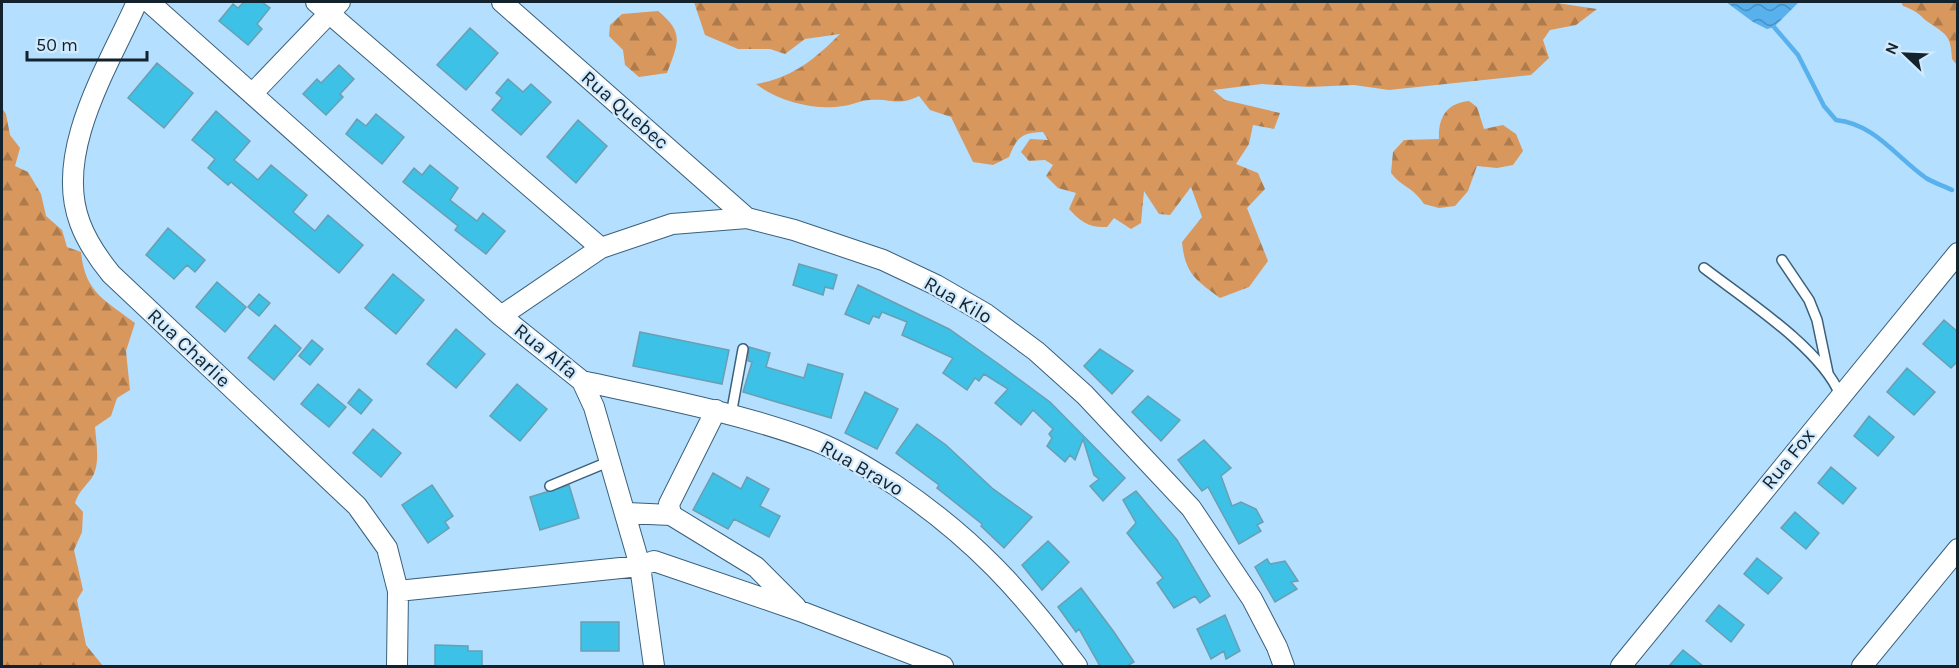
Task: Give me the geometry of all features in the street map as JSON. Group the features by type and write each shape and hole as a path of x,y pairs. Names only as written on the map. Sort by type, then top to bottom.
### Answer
{"street":[{"name":"Rua Charlie","path":"137,2 80,134 74,163 73,190 79,222 92,249 111,274 357,506 387,548 398,591 397,666"},
{"name":"Rua Alfa","path":"149,2 501,316 582,381 594,408 608,462 627,513 640,566 654,666"},
{"name":"Rua Quebec","path":"502,2 747,218"},
{"path":"252,94 328,6 601,248"},
{"name":"Rua Kilo","path":"501,316 601,248 672,224 747,218 794,230 882,260 936,285 987,314 1036,351 1092,403 1191,508 1252,599 1277,647 1284,666"},
{"name":"Rua Fox","path":"1621,666 1958,253"},
{"name":"Rua Bravo","path":"582,381 723,412 816,441 867,467 924,505 965,537 1002,572 1044,621 1077,666"},
{"path":"671,515 669,504 723,412"},
{"path":"627,513 671,515 756,567 800,611"},
{"path":"1862,666 1958,549"},
{"path":"398,591 640,566 646,561 665,563 944,666"}],"lane":[{"path":"1782,260 1809,300 1817,320 1828,373 1840,395"},
{"path":"1704,268 1782,329 1828,373"},
{"path":"723,412 743,350"},
{"path":"550,486 608,462"}],"green space":[{"path":"694,2 1550,2 1597,9 1576,25 1550,30 1543,40 1549,58 1531,75 1389,90 1354,85 1309,87 1262,84 1213,90 1225,100 1280,113 1274,129 1253,125 1249,144 1236,164 1258,173 1265,189 1247,208 1268,261 1249,287 1220,298 1193,275 1186,262 1182,242 1202,217 1191,187 1170,215 1159,214 1144,191 1141,223 1131,229 1114,218 1107,227 1090,225 1069,209 1076,193 1058,188 1046,176 1053,165 1045,160 1029,161 1021,152 1030,139 1048,140 1043,132 1021,137 1009,157 993,165 973,162 951,117 930,110 919,96 905,101 867,100 832,107 809,106 786,100 756,84 792,72 821,52 840,34 805,39 785,54 770,49 738,49 705,35"},
{"path":"1901,2 1957,2 1957,65 1952,59 1951,46 1945,34 1916,12 1903,6"},
{"path":"658,11 676,32 674,54 667,73 639,77 625,65 623,50 609,36 610,25 622,14"},
{"path":"1469,101 1477,107 1484,129 1503,125 1516,134 1523,151 1513,165 1497,168 1477,166 1468,191 1455,206 1439,208 1424,204 1391,173 1393,152 1404,140 1439,139 1440,124 1445,113 1461,102"},
{"path":"2,108 6,114 10,135 20,148 15,166 28,172 41,194 46,216 62,230 67,247 81,252 87,277 98,294 135,323 126,351 130,390 117,398 111,416 95,427 96,467 75,503 83,512 82,532 74,550 83,590 77,600 86,645 103,666 2,666"}],"water":[{"path":"1726,2 1799,2 1774,27 1767,29 1753,22"}],"building":[{"path":"244,2 262,2 270,8 257,24 262,29 248,45 219,21 233,4 238,8"},
{"path":"470,28 498,53 466,90 437,65"},
{"path":"157,63 193,93 164,128 128,98"},
{"path":"339,65 354,79 340,94 343,97 326,115 303,94 317,79 321,83"},
{"path":"508,79 523,92 531,84 551,102 521,135 492,110 502,98 496,93"},
{"path":"216,111 250,141 234,160 258,180 271,165 307,195 293,212 315,231 328,215 363,245 339,273 231,182 228,185 208,168 215,159 192,140"},
{"path":"376,114 404,137 382,164 346,134 357,119 366,126"},
{"path":"578,120 607,146 576,183 547,157"},
{"path":"430,165 458,188 450,200 477,221 483,213 505,231 486,254 455,230 458,226 403,182 414,168 422,175"},
{"path":"168,228 205,260 195,272 187,265 174,279 146,255"},
{"path":"799,264 837,275 833,289 825,287 823,295 793,285"},
{"path":"393,274 424,300 396,334 365,308"},
{"path":"217,282 246,307 225,332 196,307"},
{"path":"858,285 949,329 1000,365 1050,402 1125,478 1103,501 1090,486 1099,479 1094,475 1083,439 1075,460 1070,455 1065,462 1047,446 1052,438 1049,434 1053,429 1033,410 1021,425 995,403 1008,389 984,374 979,381 975,378 967,390 943,373 953,358 902,335 907,322 882,312 879,318 873,316 869,324 845,314"},
{"path":"259,294 270,303 259,316 248,307"},
{"path":"1944,320 1958,332 1958,361 1951,368 1923,344"},
{"path":"275,325 301,348 274,380 248,358"},
{"path":"456,329 485,354 456,388 427,364"},
{"path":"640,332 729,350 722,384 633,366"},
{"path":"312,340 323,349 310,365 299,356"},
{"path":"749,347 770,353 766,367 804,378 808,364 843,374 831,418 743,392 752,362 748,361"},
{"path":"1100,349 1133,371 1112,394 1084,366"},
{"path":"1907,368 1935,392 1914,415 1887,392"},
{"path":"318,384 346,407 329,427 301,404"},
{"path":"517,384 547,409 520,441 490,416"},
{"path":"359,389 372,400 361,414 348,403"},
{"path":"865,392 898,409 877,449 845,433"},
{"path":"1148,396 1180,420 1161,441 1132,412"},
{"path":"1869,416 1894,437 1878,456 1854,436"},
{"path":"917,424 946,445 992,488 1032,517 1004,548 981,526 982,524 937,488 939,485 896,453"},
{"path":"373,429 401,453 381,477 353,453"},
{"path":"1204,440 1231,468 1221,476 1232,506 1241,502 1256,509 1263,522 1257,525 1261,531 1239,544 1208,487 1202,491 1178,460"},
{"path":"1831,467 1856,488 1843,504 1818,483"},
{"path":"713,473 741,489 747,477 769,489 760,506 780,516 769,537 734,519 728,529 693,510"},
{"path":"432,485 453,516 445,522 449,528 428,543 402,505"},
{"path":"569,485 579,518 540,530 530,497"},
{"path":"1136,491 1177,540 1210,596 1200,603 1195,596 1174,608 1157,583 1163,578 1127,533 1136,523 1123,500"},
{"path":"1795,512 1819,533 1806,549 1781,528"},
{"path":"1048,541 1069,562 1042,590 1022,565"},
{"path":"1757,558 1782,578 1768,594 1744,574"},
{"path":"1267,559 1270,564 1285,561 1298,581 1291,582 1297,589 1275,602 1255,567"},
{"path":"1081,588 1134,662 1127,666 1100,666 1079,629 1076,632 1058,607"},
{"path":"1719,605 1744,625 1731,642 1706,621"},
{"path":"1225,615 1240,651 1226,659 1224,651 1211,659 1197,629"},
{"path":"581,622 619,622 619,651 581,651"},
{"path":"435,645 468,646 468,651 482,651 482,666 435,666"},
{"path":"1683,650 1703,666 1669,666"}],"waterway":[{"path":"1774,27 1798,55 1824,106 1836,120 1850,123 1874,135 1926,178 1952,190"}]}
